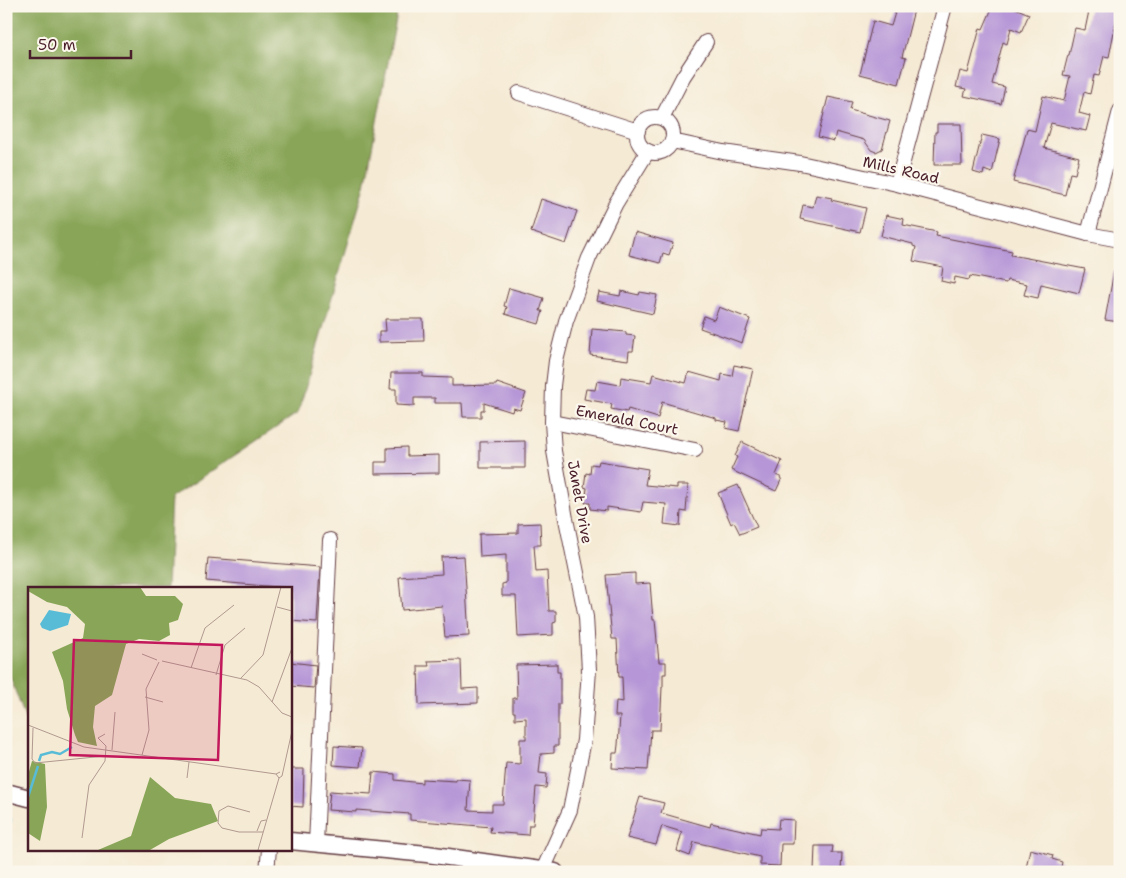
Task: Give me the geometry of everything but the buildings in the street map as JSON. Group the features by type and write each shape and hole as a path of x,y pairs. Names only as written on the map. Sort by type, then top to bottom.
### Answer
{"main road":[{"path":"6,792 28,798"},
{"path":"291,842 427,854 549,871"}],"street":[{"path":"897,184 945,6"},
{"path":"662,118 683,77 706,42"},
{"path":"519,93 638,131"},
{"path":"1088,234 1120,111"},
{"path":"652,117 662,118 671,125 673,130 672,141 665,150 648,151 639,142 638,131 647,119 652,117"},
{"name":"Mills Road","path":"672,141 723,152 800,163 897,184 1088,234 1120,240"},
{"name":"Janet Drive","path":"549,871 570,810 584,740 589,670 586,617 554,451 552,422 556,361 566,321 589,258 616,204 648,151"},
{"name":"Emerald Court","path":"552,422 695,450"},
{"path":"316,844 330,540"},
{"path":"267,872 269,850"}],"green space":[{"path":"16,6 415,6 397,14 365,186 298,413 171,498 167,587 28,587 28,725 6,666 6,11"}],"waterway":[{"path":"6,828 10,820"}]}
